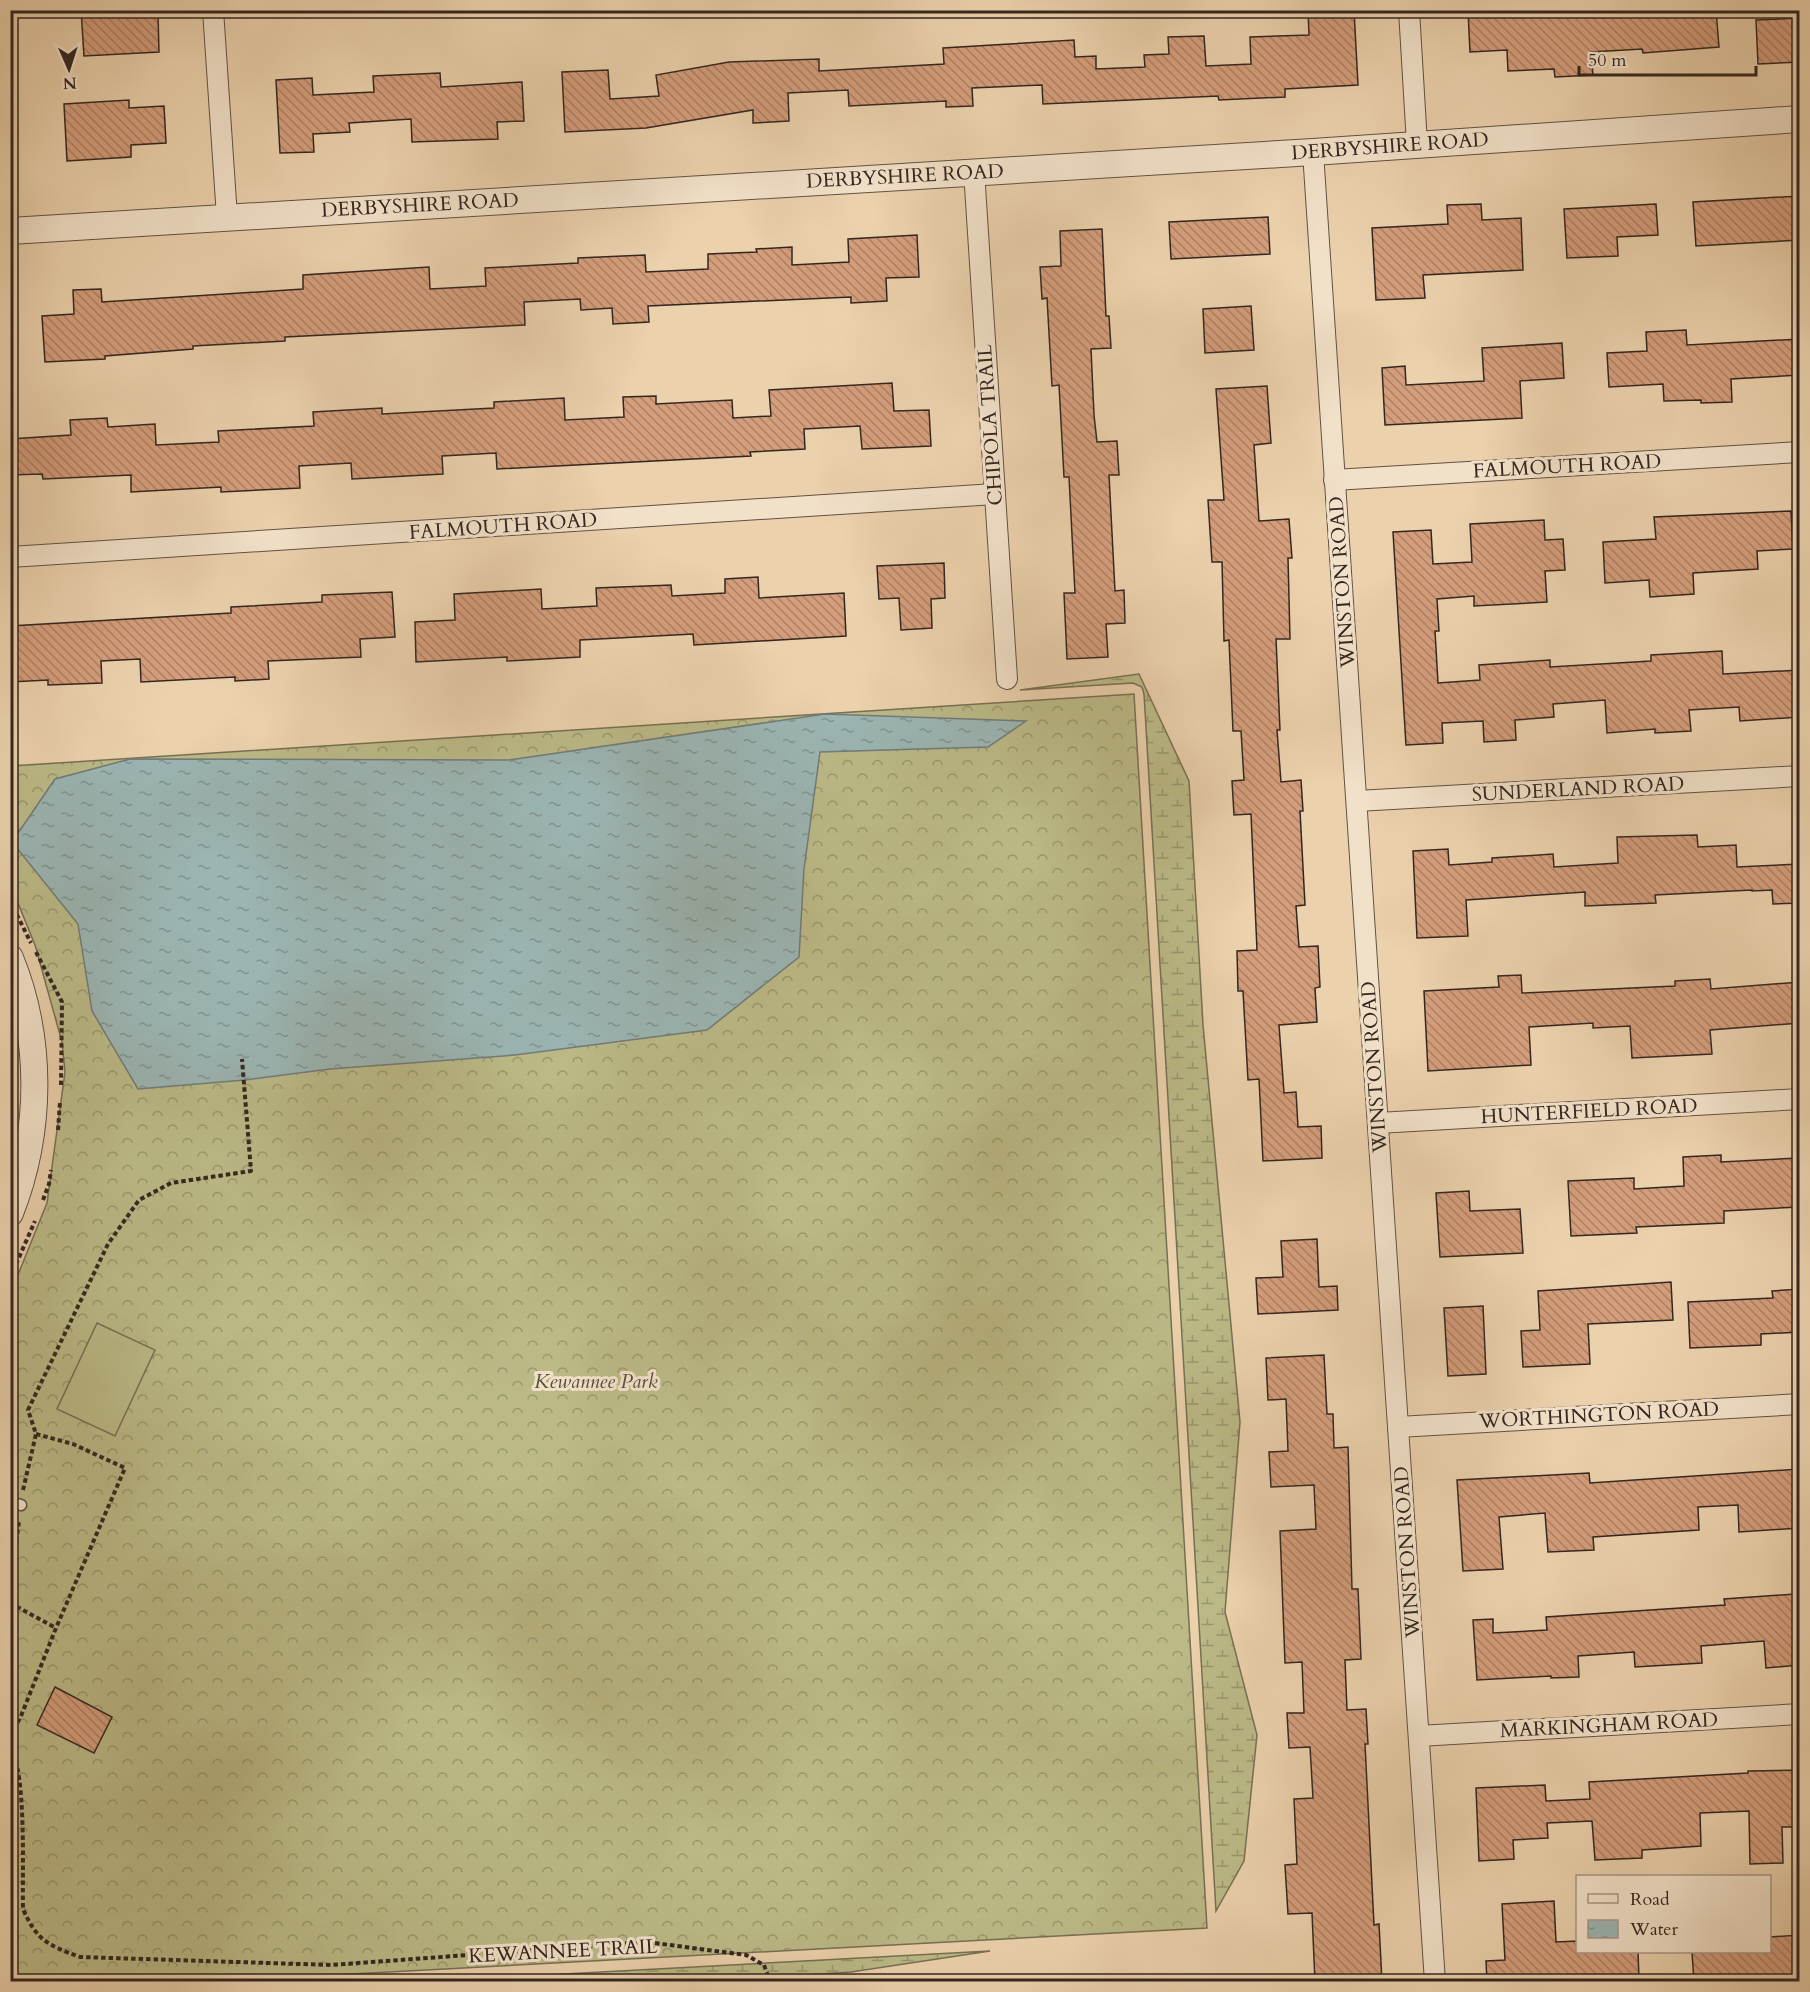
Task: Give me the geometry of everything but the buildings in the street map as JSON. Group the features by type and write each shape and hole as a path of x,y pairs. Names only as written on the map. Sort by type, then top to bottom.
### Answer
{"street":[{"path":"213,10 227,217"},
{"path":"1409,10 1416,144"},
{"name":"DERBYSHIRE ROAD","path":"10,231 1313,152 1800,119"},
{"name":"WINSTON ROAD","path":"1313,152 1435,1982"},
{"name":"CHIPOLA TRAIL","path":"974,171 1007,679"},
{"name":"FALMOUTH ROAD","path":"1334,480 1800,452"},
{"name":"FALMOUTH ROAD","path":"10,557 995,494"},
{"name":"SUNDERLAND ROAD","path":"1357,801 1800,776"},
{"path":"10,958 26,1008 33,1057 34,1102 29,1153 20,1188 10,1213"},
{"name":"HUNTERFIELD ROAD","path":"1378,1123 1800,1099"},
{"name":"WORTHINGTON ROAD","path":"1398,1427 1800,1404"},
{"name":"MARKINGHAM ROAD","path":"1419,1736 1800,1714"}],"path":[{"path":"10,1586 16,1503 36,1434 27,1410 108,1244 139,1200 171,1183 251,1172 242,1059"},
{"path":"10,1729 14,1729 21,1716 125,1468 73,1444 36,1434"},
{"path":"10,1603 56,1628"},
{"name":"KEWANNEE TRAIL","path":"10,1747 21,1778 22,1909 31,1929 50,1946 80,1957 331,1965 647,1942 746,1954 764,1965 770,1982"}],"green space":[{"path":"1139,674 1189,781 1203,1025 1240,1422 1225,1612 1257,1735 1244,1861 1216,1911 1144,694 1142,687 1133,683 1020,690"},
{"name":"Kewannee Park","path":"1134,694 1207,1928 221,1981 11,1982 11,1292 47,1203 65,1072 62,1042 35,945 11,886 11,766"},
{"path":"97,1323 155,1350 115,1436 57,1409"},
{"path":"990,1951 851,1972 712,1981 436,1981"}],"water":[{"path":"825,714 1026,721 988,747 820,752 804,869 799,957 707,1030 515,1055 330,1069 245,1080 138,1089 92,1011 78,924 12,842 55,779 130,759 509,760"}]}
